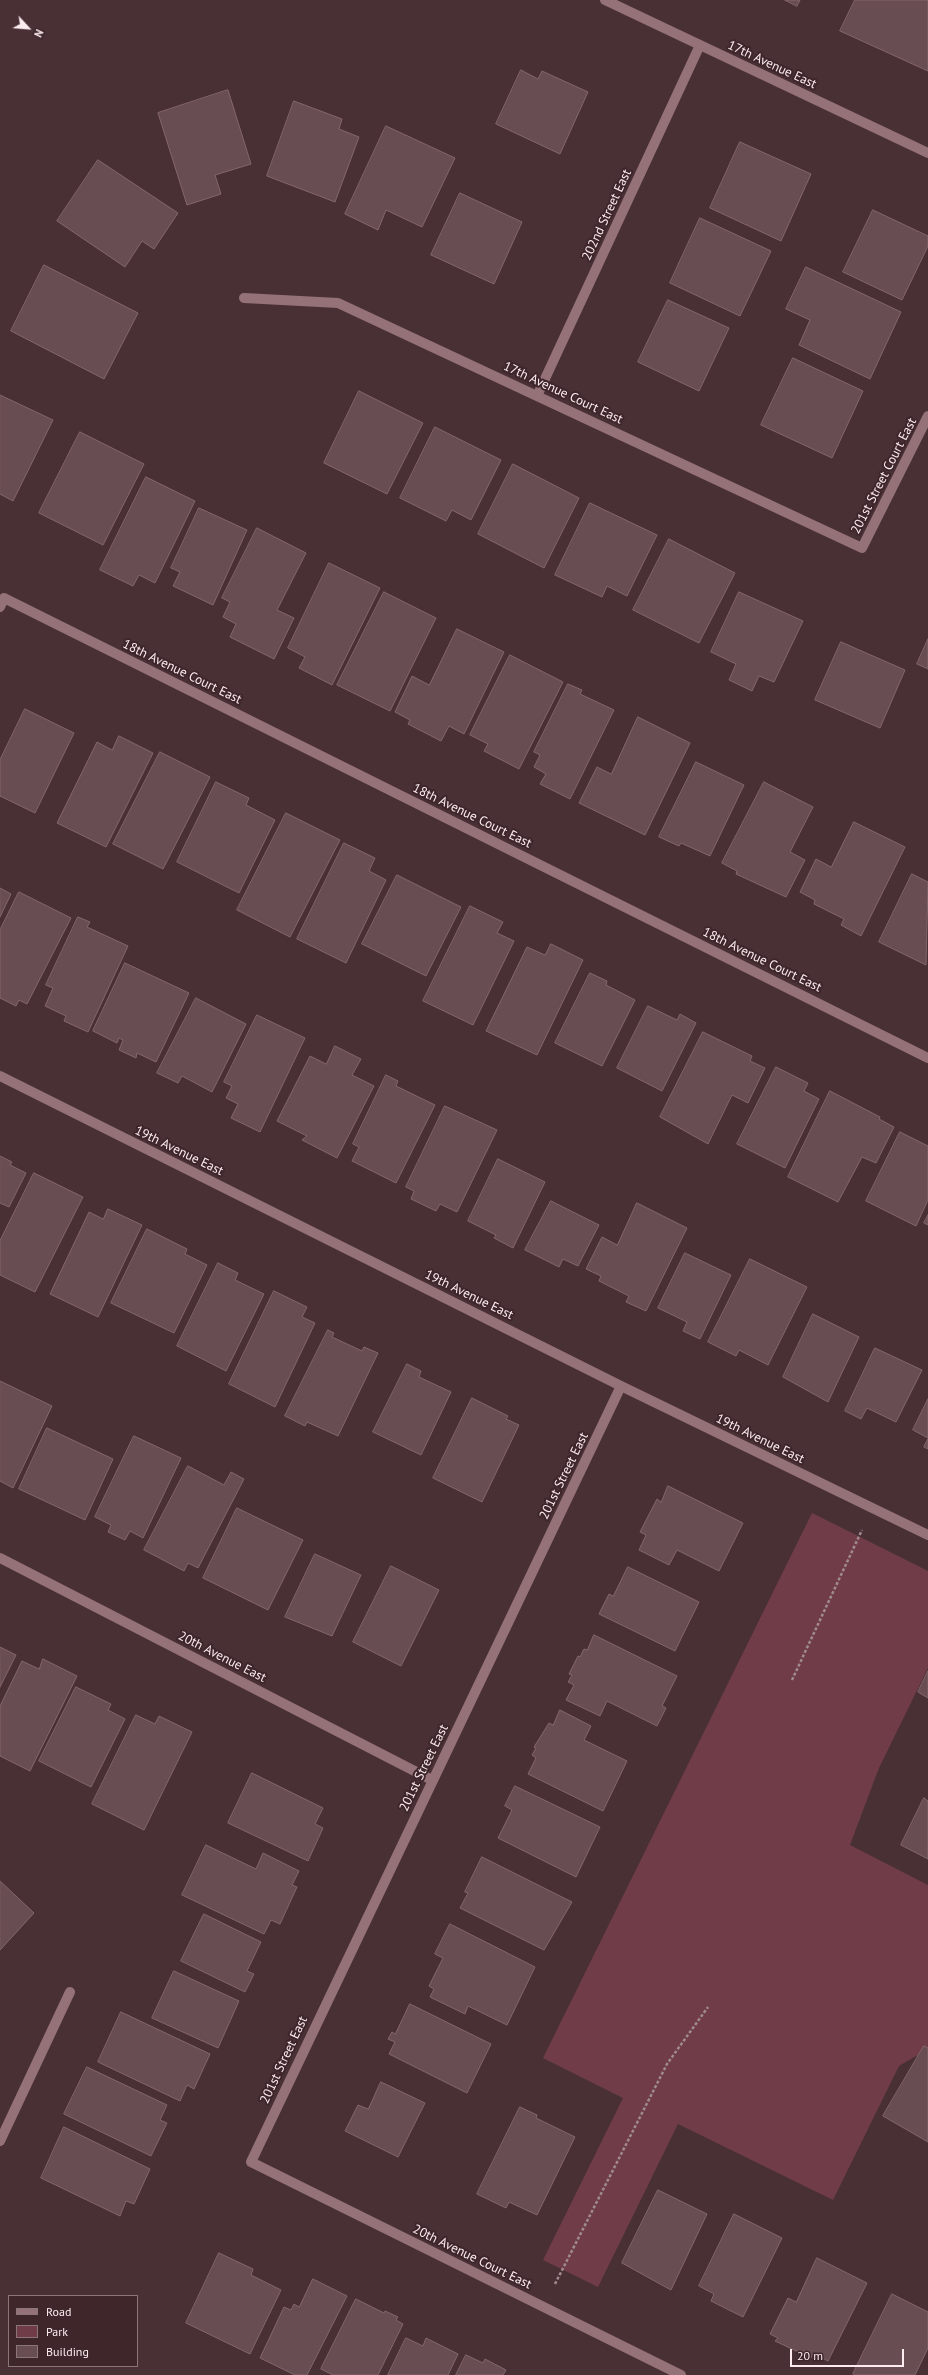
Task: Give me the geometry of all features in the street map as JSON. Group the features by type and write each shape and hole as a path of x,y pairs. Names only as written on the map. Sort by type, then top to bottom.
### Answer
{"street":[{"name":"17th Avenue East","path":"605,0 928,154"},
{"name":"202nd Street East","path":"537,396 700,45"},
{"name":"17th Avenue Court East","path":"244,298 338,303 862,548"},
{"name":"201st Street Court East","path":"862,548 928,416"},
{"name":"18th Avenue Court East","path":"2,602 928,1058"},
{"name":"19th Avenue East","path":"0,1076 621,1386 928,1535"},
{"name":"201st Street East","path":"251,2162 621,1386"},
{"name":"20th Avenue East","path":"0,1558 432,1780"},
{"path":"0,2140 70,1992"},
{"name":"20th Avenue Court East","path":"251,2162 681,2375"}],"path":[{"path":"792,1680 873,1508"},
{"path":"543,2306 667,2064 708,2007"}],"green space":[{"path":"812,1513 928,1571 928,1668 879,1768 850,1845 928,1885 928,2049 899,2066 833,2200 678,2124 598,2287 543,2260 623,2098 543,2058"}],"building":[{"path":"785,0 800,0 797,6"},
{"path":"855,0 928,0 928,71 840,31"},
{"path":"521,70 538,79 542,71 588,92 560,154 496,124"},
{"path":"228,90 251,164 215,175 221,194 187,205 158,113"},
{"path":"294,101 342,119 339,129 359,137 335,202 267,176"},
{"path":"386,126 455,158 422,227 386,210 378,230 345,214"},
{"path":"740,142 811,174 781,241 710,208"},
{"path":"98,160 178,213 154,249 142,241 125,267 57,221"},
{"path":"460,193 522,222 494,284 431,255"},
{"path":"873,210 928,236 928,246 902,300 843,272"},
{"path":"700,218 771,251 740,316 670,283"},
{"path":"44,265 138,313 104,379 11,331"},
{"path":"806,267 901,312 870,379 799,345 810,320 786,309"},
{"path":"668,300 729,328 699,391 638,362"},
{"path":"793,358 863,391 832,458 761,425"},
{"path":"359,391 423,423 387,494 324,463"},
{"path":"0,395 53,420 13,501 0,494"},
{"path":"435,427 501,460 471,520 452,510 446,521 400,498"},
{"path":"80,432 144,464 103,545 39,513"},
{"path":"513,464 579,498 544,568 478,534"},
{"path":"146,477 195,501 155,583 139,575 133,586 100,570"},
{"path":"590,503 657,535 627,596 607,586 602,597 555,575"},
{"path":"199,508 247,530 213,605 173,586 180,572 171,568"},
{"path":"257,528 306,553 277,610 294,618 274,659 230,637 236,624 223,617 230,602 222,598"},
{"path":"669,539 735,573 699,643 633,610"},
{"path":"329,563 380,588 332,685 299,668 305,657 288,648"},
{"path":"384,592 436,618 390,711 337,685"},
{"path":"739,592 803,621 774,682 759,676 752,691 729,680 736,664 711,652"},
{"path":"457,629 504,652 464,734 449,726 441,741 408,724 410,720 395,712 412,676 429,685"},
{"path":"928,639 928,669 917,664"},
{"path":"841,642 905,670 880,728 815,700"},
{"path":"510,655 563,682 519,769 484,751 488,744 470,735"},
{"path":"568,684 582,690 580,694 614,710 570,799 540,784 546,774 534,767 540,755 534,752"},
{"path":"25,709 74,733 35,813 0,796 0,760"},
{"path":"638,717 690,743 645,835 579,803 597,767 611,774"},
{"path":"119,736 153,753 106,847 57,823 97,742 112,750"},
{"path":"160,752 210,777 163,869 113,844"},
{"path":"696,762 744,785 710,856 681,843 679,846 659,837"},
{"path":"216,782 249,798 246,805 275,820 239,893 177,862"},
{"path":"764,782 813,807 790,852 805,860 786,897 736,874 737,871 722,863"},
{"path":"286,813 340,840 290,937 237,910"},
{"path":"854,822 905,847 861,936 841,925 844,919 814,904 815,900 800,892 816,859 831,867"},
{"path":"344,843 375,858 369,871 386,880 346,963 297,939"},
{"path":"912,874 928,882 926,965 879,942"},
{"path":"397,875 461,907 426,976 362,944"},
{"path":"0,888 11,894 0,917"},
{"path":"19,892 71,918 27,1004 19,1000 16,1006 0,998 0,930"},
{"path":"470,906 503,922 497,933 514,941 473,1025 423,1001"},
{"path":"78,917 90,922 87,927 128,946 88,1032 64,1021 66,1016 45,1006 53,988 46,985"},
{"path":"551,944 583,960 537,1055 486,1031 527,947 545,955"},
{"path":"125,963 189,993 156,1062 137,1053 136,1058 119,1050 123,1040 119,1038 117,1043 93,1031"},
{"path":"590,973 607,981 606,985 635,1000 602,1066 555,1043"},
{"path":"196,998 246,1024 212,1092 182,1076 178,1083 157,1073"},
{"path":"648,1006 677,1020 680,1014 696,1023 662,1091 617,1068"},
{"path":"257,1015 305,1038 260,1132 231,1118 238,1104 226,1098 232,1086 224,1082"},
{"path":"703,1032 752,1056 750,1061 765,1068 748,1103 732,1095 708,1144 660,1117"},
{"path":"335,1046 361,1059 352,1075 374,1086 337,1158 302,1140 307,1136 277,1121 310,1056 326,1064"},
{"path":"776,1067 808,1083 804,1091 819,1099 785,1168 737,1144"},
{"path":"386,1075 398,1081 396,1086 435,1105 396,1183 352,1161 359,1147 353,1144"},
{"path":"830,1091 880,1117 879,1119 894,1127 876,1163 862,1157 838,1202 788,1177"},
{"path":"445,1106 497,1130 457,1212 440,1204 436,1211 411,1199 414,1191 406,1187"},
{"path":"900,1132 928,1146 928,1200 916,1226 866,1201"},
{"path":"0,1156 12,1162 10,1165 26,1173 9,1207 0,1203"},
{"path":"498,1159 545,1182 513,1248 494,1238 496,1235 468,1221"},
{"path":"34,1173 83,1197 35,1292 0,1275 0,1241"},
{"path":"551,1201 599,1225 578,1266 563,1259 559,1267 525,1250"},
{"path":"637,1203 687,1228 646,1311 626,1302 629,1296 599,1281 601,1276 586,1269 602,1237 617,1245"},
{"path":"108,1209 142,1225 98,1317 50,1294 89,1212 103,1219"},
{"path":"928,1215 928,1225 924,1223"},
{"path":"147,1229 187,1249 185,1254 207,1265 174,1333 111,1303"},
{"path":"685,1253 731,1275 700,1339 683,1331 687,1322 658,1308"},
{"path":"750,1259 807,1287 768,1365 739,1350 736,1356 708,1342"},
{"path":"218,1263 238,1273 235,1280 264,1294 226,1371 177,1346"},
{"path":"274,1291 307,1307 302,1317 315,1323 275,1407 229,1384"},
{"path":"813,1314 859,1337 828,1402 783,1377"},
{"path":"328,1330 334,1333 332,1337 362,1351 364,1347 378,1353 338,1436 307,1422 305,1426 285,1416"},
{"path":"875,1348 922,1370 896,1422 867,1408 861,1419 845,1411"},
{"path":"407,1364 421,1371 419,1377 451,1392 421,1455 373,1432"},
{"path":"0,1381 52,1406 13,1488 0,1481"},
{"path":"472,1398 508,1416 506,1419 519,1425 482,1502 433,1478"},
{"path":"928,1399 928,1438 913,1430"},
{"path":"47,1428 113,1459 85,1520 19,1489"},
{"path":"134,1436 181,1458 143,1538 130,1531 125,1540 108,1532 111,1525 95,1517"},
{"path":"928,1439 928,1449 924,1447"},
{"path":"188,1466 224,1485 231,1472 244,1479 198,1568 188,1563 184,1571 144,1550"},
{"path":"668,1486 743,1523 719,1571 677,1550 669,1565 639,1550 646,1535 640,1532 657,1499 661,1502"},
{"path":"237,1508 303,1540 268,1610 203,1578"},
{"path":"315,1554 361,1575 332,1636 285,1617"},
{"path":"391,1566 439,1590 401,1666 353,1642"},
{"path":"628,1567 699,1602 675,1651 599,1614 609,1594 613,1596"},
{"path":"594,1635 677,1676 662,1706 666,1708 657,1726 607,1701 600,1716 566,1700 574,1685 568,1682 572,1675 569,1674 578,1656 580,1657 584,1649 587,1650"},
{"path":"0,1647 16,1655 0,1687"},
{"path":"43,1659 77,1676 30,1771 0,1756 0,1706 22,1661 39,1669"},
{"path":"928,1671 928,1698 918,1692"},
{"path":"76,1687 111,1704 108,1710 125,1719 91,1787 39,1761"},
{"path":"560,1710 591,1726 584,1740 627,1761 603,1811 528,1774 536,1758 532,1755 536,1748 534,1747 549,1723 553,1725"},
{"path":"136,1715 155,1724 159,1716 192,1732 144,1830 92,1804"},
{"path":"252,1773 323,1808 315,1824 323,1828 308,1861 228,1823"},
{"path":"515,1786 600,1827 576,1877 498,1838 512,1810 505,1806"},
{"path":"924,1798 928,1801 928,1859 901,1845"},
{"path":"206,1845 256,1869 263,1853 299,1871 292,1885 297,1887 280,1924 271,1920 264,1934 182,1895"},
{"path":"482,1857 572,1902 544,1950 460,1908 468,1893 465,1892"},
{"path":"0,1881 34,1913 0,1950"},
{"path":"204,1914 261,1942 247,1971 254,1974 245,1992 181,1961"},
{"path":"450,1924 535,1967 507,2025 468,2006 465,2014 430,1997 434,1989 429,1986 443,1958 435,1954"},
{"path":"174,1971 239,2001 218,2048 152,2018"},
{"path":"410,2004 491,2044 467,2093 389,2054 395,2042 388,2039 392,2032 395,2034"},
{"path":"121,2012 210,2054 194,2089 187,2085 180,2101 98,2062"},
{"path":"924,2046 928,2048 928,2142 883,2116"},
{"path":"87,2067 167,2105 160,2120 167,2123 151,2156 64,2114"},
{"path":"381,2082 425,2103 398,2157 345,2131 358,2105 368,2109"},
{"path":"520,2107 537,2115 536,2118 575,2137 537,2215 509,2202 506,2208 477,2194"},
{"path":"64,2127 150,2169 134,2204 126,2201 120,2216 41,2178"},
{"path":"658,2190 707,2214 671,2290 622,2263"},
{"path":"734,2214 782,2238 743,2317 711,2301 714,2294 699,2286"},
{"path":"219,2253 253,2269 251,2275 281,2290 250,2354 186,2323"},
{"path":"817,2258 867,2283 828,2361 813,2353 811,2358 775,2341 778,2338 770,2334 788,2298 796,2302"},
{"path":"313,2279 347,2296 307,2375 295,2375 260,2358 284,2307 291,2310 294,2304 299,2307"},
{"path":"892,2294 928,2312 928,2348 915,2375 855,2375 853,2374"},
{"path":"356,2299 384,2313 385,2311 398,2317 396,2320 403,2324 378,2375 333,2375 321,2369"},
{"path":"406,2338 423,2346 426,2338 458,2354 448,2375 388,2375"},
{"path":"466,2355 483,2363 485,2359 506,2370 503,2375 456,2375"}]}
